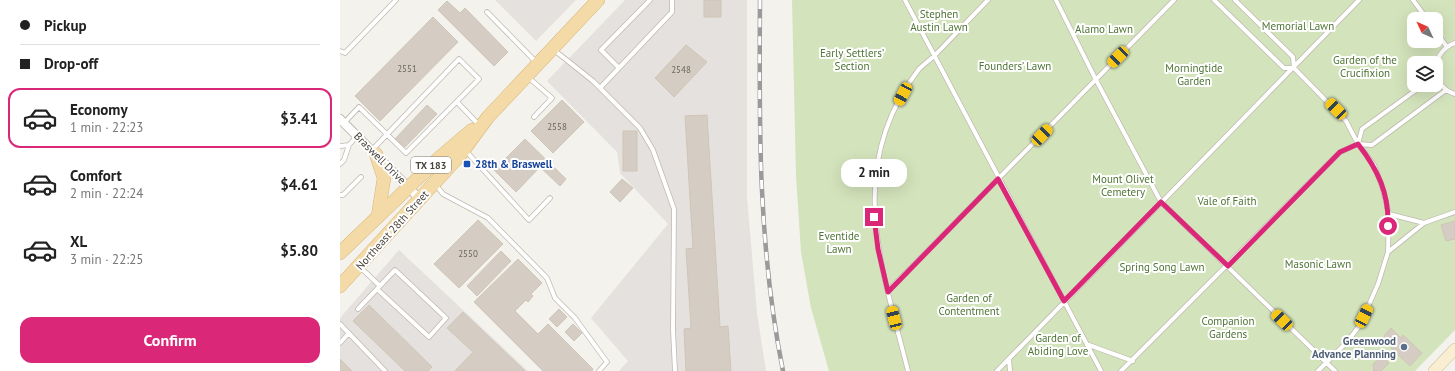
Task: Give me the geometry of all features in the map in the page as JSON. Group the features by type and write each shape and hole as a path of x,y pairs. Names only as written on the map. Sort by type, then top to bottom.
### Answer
{"main road":[{"name":"Northeast 28th Street","path":"340,253 439,158 483,121 598,0"},
{"name":"Northeast 28th Street","path":"340,286 465,149 483,121"},
{"path":"374,152 384,178 378,216"}],"street":[{"name":"Braswell Drive","path":"342,121 409,186 420,199"},
{"path":"1434,371 1455,349"}],"lane":[{"path":"340,51 345,53 396,0"},
{"path":"619,68 600,50 650,0"},
{"path":"600,88 672,12 672,0"},
{"path":"905,0 998,179 1101,371"},
{"path":"908,371 878,249 874,217 875,179 881,143 908,84 921,67 934,56 988,0"},
{"path":"1056,0 1096,80 1161,202 1335,371"},
{"path":"888,292 1174,0"},
{"path":"1214,0 1284,68 1294,68"},
{"path":"1235,0 1293,57 1294,68 1346,121 1358,144 1374,165 1382,186 1388,214 1388,252 1378,284 1360,324 1347,342 1318,371"},
{"path":"997,371 1359,0"},
{"path":"1413,0 1422,12"},
{"path":"487,12 538,63"},
{"path":"1443,42 1447,47"},
{"path":"1440,56 1441,52 1455,43"},
{"path":"552,48 600,88 640,128 654,150 674,209 673,330 675,371"},
{"path":"342,121 359,107 387,134 406,153 479,79 459,59 387,134 374,152"},
{"path":"526,75 552,98 534,117"},
{"path":"1443,87 1455,94"},
{"path":"1121,371 1133,361 1228,266 1340,152 1358,144 1372,145 1446,90"},
{"path":"1358,144 1362,129 1413,92"},
{"path":"456,102 483,121"},
{"path":"340,164 344,160 349,145 357,136"},
{"path":"340,146 349,145"},
{"path":"465,149 530,220 550,198"},
{"path":"340,195 343,195 361,177"},
{"path":"434,183 444,194 488,218 547,278 555,298 574,318 607,362 599,371"},
{"path":"1388,252 1424,223 1455,212"},
{"path":"1388,214 1424,223"},
{"path":"358,266 379,287 429,337 446,318 395,270 379,287 358,309"},
{"path":"340,324 385,371"},
{"path":"340,343 349,333"},
{"path":"1088,345 1133,361"},
{"path":"1009,359 1010,371"}],"shaded area":[{"path":"495,0 576,0 536,41"},
{"path":"625,0 747,0 747,197 757,313 766,371 619,371 628,361 591,318 668,224 620,173 617,152 547,81"},
{"path":"399,250 528,371 340,371 340,318"}],"green space":[{"name":"Mount Olivet Cemetery","path":"792,0 1455,0 1455,330 1415,371 829,371 811,308 801,252 796,176"}],"building":[{"path":"704,0 721,0 721,17 704,17"},
{"path":"447,1 460,13 465,8 508,52 494,66 438,10"},
{"path":"433,17 458,42 380,121 355,96"},
{"path":"686,45 707,62 674,97 655,78"},
{"path":"562,100 584,122 553,153 531,131"},
{"path":"427,105 437,114 405,147 395,139"},
{"path":"707,115 720,327 728,326 731,371 686,371 684,329 691,328 686,249 693,248 685,116"},
{"path":"623,131 637,131 637,171 623,171"},
{"path":"525,139 566,179 560,186 540,167 516,192 494,170"},
{"path":"622,179 633,188 620,202 610,192"},
{"path":"478,220 503,244 459,288 434,264"},
{"path":"1455,221 1455,239 1446,241 1441,225"},
{"path":"501,251 511,261 477,296 467,286"},
{"path":"518,259 542,283 531,294 533,296 528,302 526,300 515,311 538,334 548,324 593,369 592,371 543,371 474,302"},
{"path":"369,305 432,367 428,371 405,371 353,321"},
{"path":"559,309 567,317 557,327 549,319"},
{"path":"463,312 525,371 455,371 473,352 447,328"},
{"path":"573,324 582,333 574,341 565,332"},
{"name":"Greenwood Advance Planning","path":"1391,328 1401,338 1403,335 1422,353 1410,366 1391,348 1394,345 1384,336"},
{"path":"1381,356 1389,363 1381,371 1374,371 1373,364"},
{"path":"340,359 352,371 340,371"}],"railway":[{"path":"760,0 760,140 764,232 775,324 783,371"}],"place":[{"name":"28th & Braswell","path":"467,164"},
{"name":"Greenwood Advance Planning","path":"1404,347"}],"route":[{"path":"874,217 878,249 888,292 998,179 1064,301 1161,202 1228,266 1340,152 1358,144 1374,165 1382,186 1388,214 1388,226"}],"park label":[{"name":"Stephen Austin Lawn","path":"939,20"},
{"name":"Memorial Lawn","path":"1298,26"},
{"name":"Alamo Lawn","path":"1104,29"},
{"name":"Early Settlers’ Section","path":"852,59"},
{"name":"Founders’ Lawn","path":"1015,66"},
{"name":"Garden of the Crucifixion","path":"1365,66"},
{"name":"Morningtide Garden","path":"1194,74"},
{"name":"Vale of Faith","path":"1227,201"},
{"name":"Eventide Lawn","path":"839,242"},
{"name":"Masonic Lawn","path":"1318,264"},
{"name":"Spring Song Lawn","path":"1162,267"},
{"name":"Garden of Contentment","path":"969,304"},
{"name":"Companion Gardens","path":"1228,327"},
{"name":"Garden of Abiding Love","path":"1058,344"}]}
